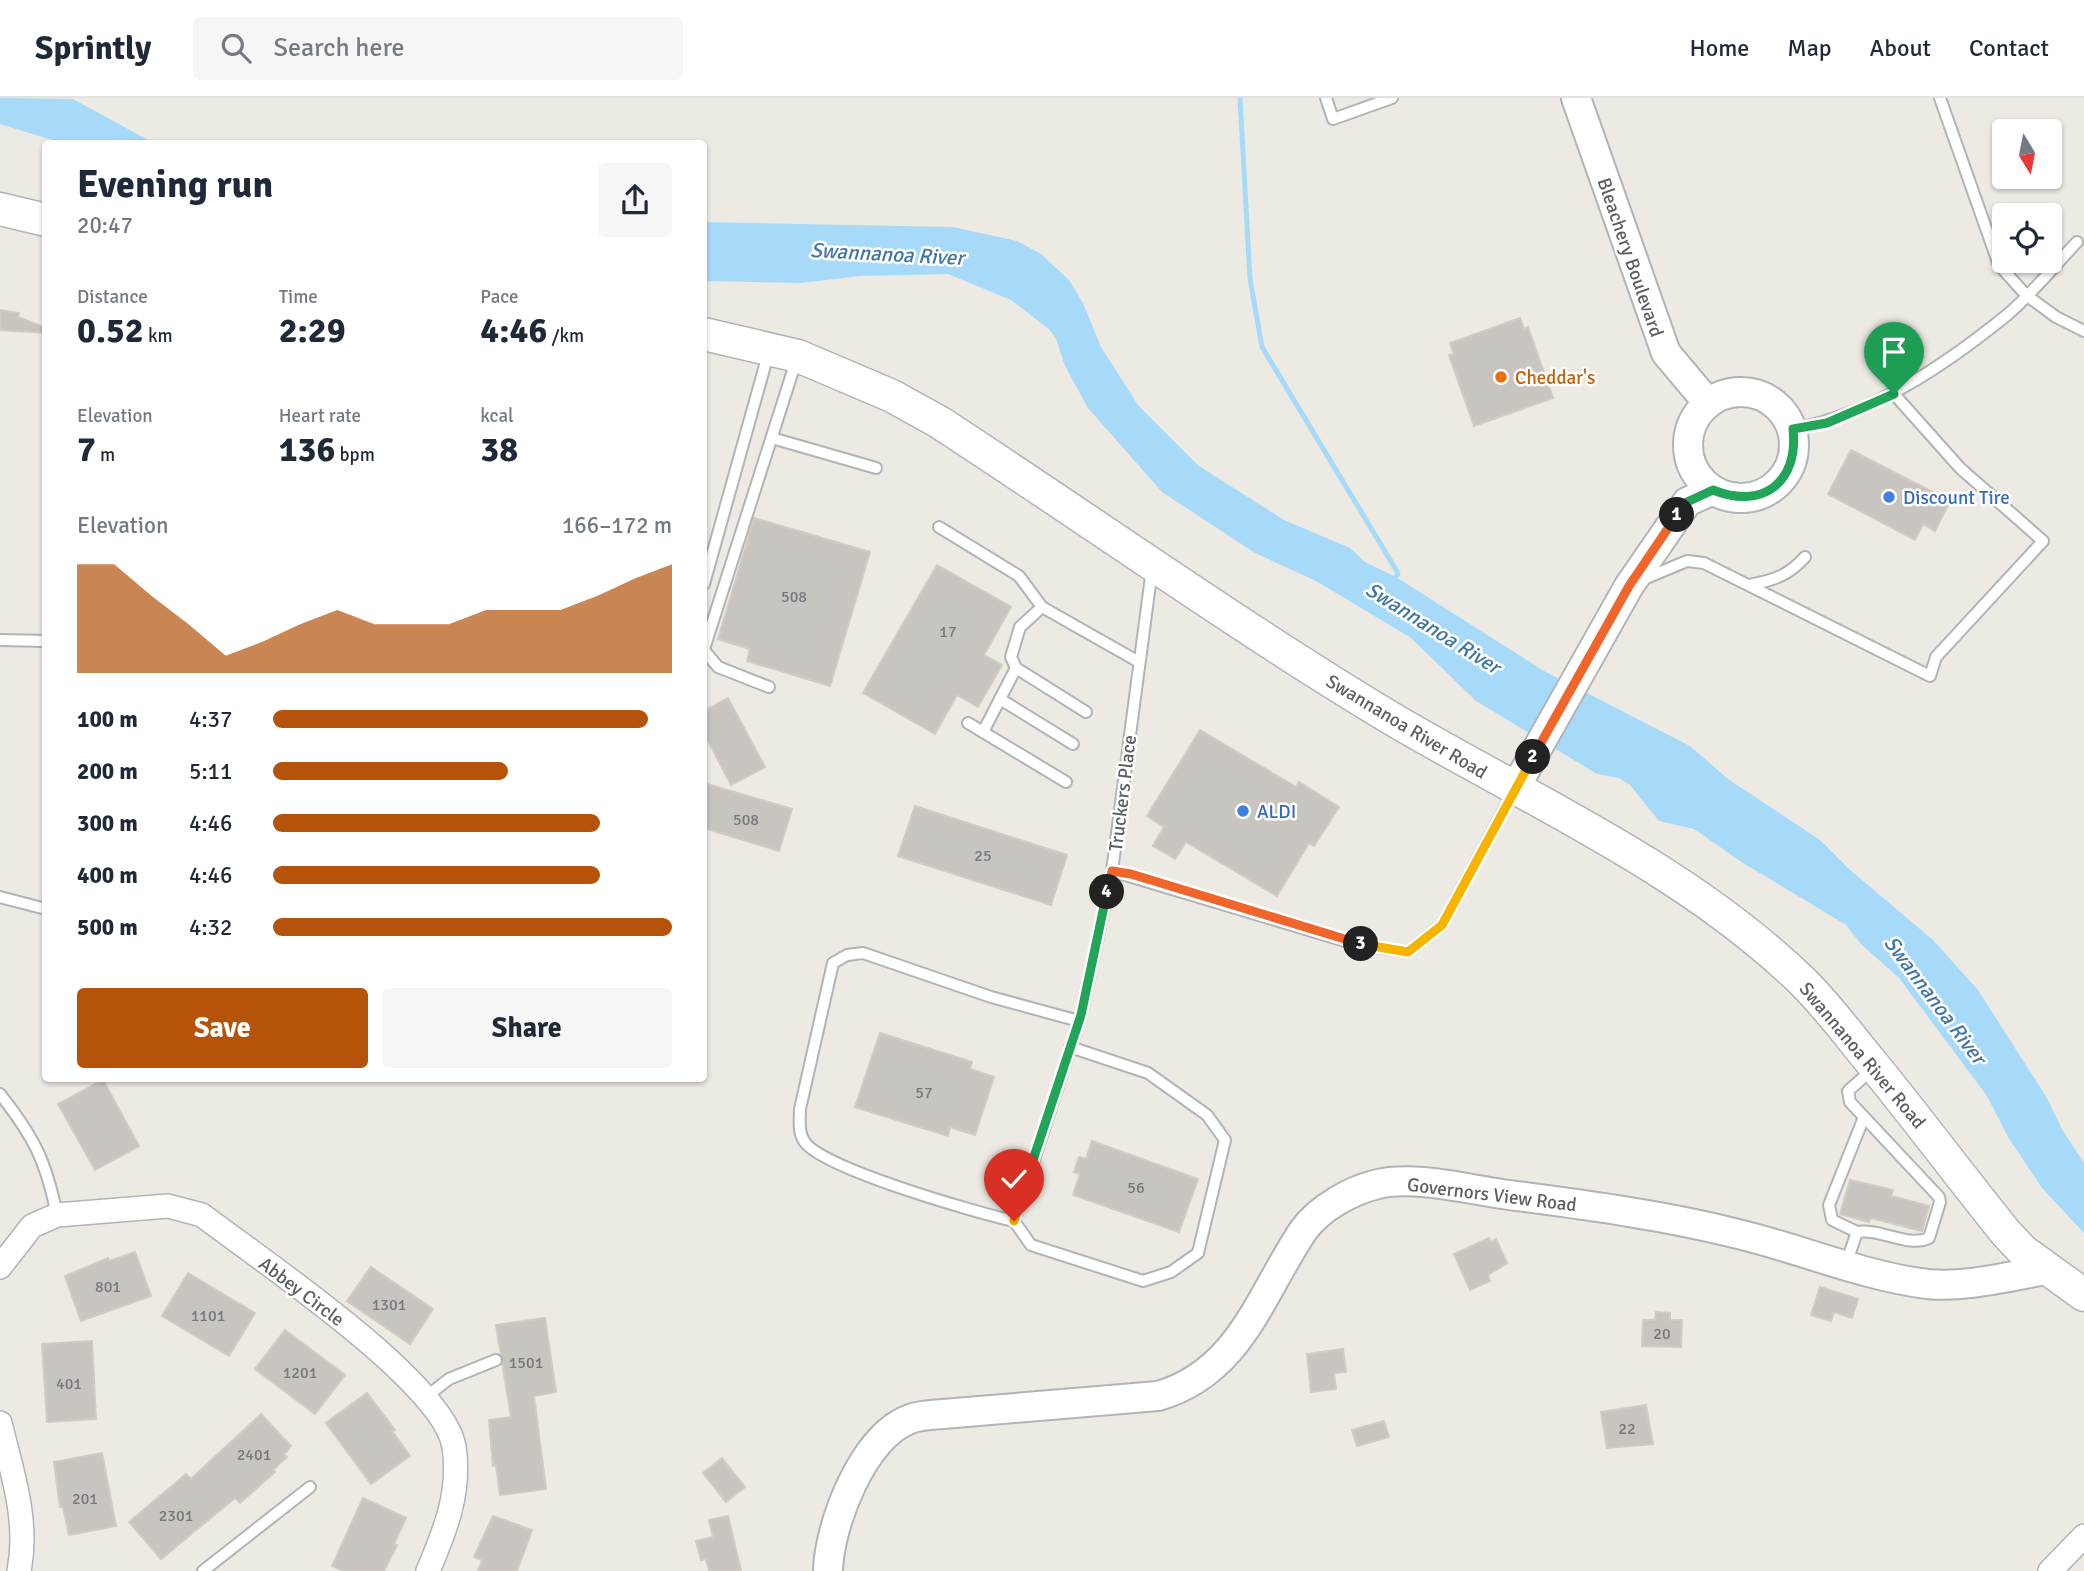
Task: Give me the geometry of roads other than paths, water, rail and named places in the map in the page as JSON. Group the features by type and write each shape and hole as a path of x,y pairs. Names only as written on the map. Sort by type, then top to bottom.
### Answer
{"main road":[{"path":"0,209 42,219"},
{"name":"Swannanoa River Road","path":"707,335 784,352 892,396 939,422 1153,562 1280,650 1664,875 1740,927 1801,981 1875,1067 2006,1233 2047,1270 2084,1295"}],"street":[{"name":"Bleachery Boulevard","path":"1576,98 1666,354 1708,402"},
{"path":"1741,391 1758,393 1773,401 1786,414 1793,429 1795,447 1791,466 1781,481 1766,492 1748,498 1730,497 1713,490 1695,471 1688,447 1693,423 1708,402 1723,394 1741,391"},
{"path":"1515,788 1629,586 1687,502 1713,490"},
{"name":"Governors View Road","path":"828,1571 829,1552 852,1483 876,1444 888,1433 910,1419 943,1414 1158,1396 1180,1390 1198,1378 1231,1346 1252,1320 1304,1228 1339,1199 1379,1183 1420,1183 1582,1205 1737,1233 1928,1284 1970,1282 2047,1270"},
{"name":"Abbey Circle","path":"0,1267 32,1226 57,1215 168,1206 202,1215 378,1349 426,1396 443,1418 454,1444 456,1475 450,1519 428,1571"},
{"path":"0,1423 21,1509 23,1550 19,1571"},
{"path":"2050,1571 2084,1536"}],"lane":[{"path":"1326,98 1334,119 1392,98"},
{"path":"1940,98 1999,265 2026,295 2056,317 2084,331"},
{"path":"1793,429 1827,423 1894,394 1932,370 2008,314 2077,242"},
{"path":"707,640 772,438 784,352"},
{"path":"707,575 784,352"},
{"path":"1629,586 1667,567 1687,561 1704,563 1930,676 1936,657 2043,541 1960,468 1894,394"},
{"path":"772,438 876,468"},
{"path":"939,527 1019,576 1042,607 1139,662"},
{"path":"1749,584 1775,580 1792,572 1805,557"},
{"name":"Truckers Place","path":"1014,1221 1079,1021 1112,871 1153,562"},
{"path":"1042,607 1020,627 1010,657 1016,668 1086,712"},
{"path":"0,640 42,641"},
{"path":"707,653 718,667 769,687"},
{"path":"983,732 1016,668"},
{"path":"1000,699 1073,744"},
{"path":"968,723 1066,782"},
{"path":"1112,871 1352,943 1408,952 1442,925 1515,788"},
{"path":"0,897 42,908"},
{"path":"1070,1047 1148,1073 1207,1115 1225,1140 1198,1253 1171,1272 1143,1282 1031,1245 1014,1221 929,1199 833,1160 805,1144 800,1132 800,1109 833,963 847,956 863,953 991,997 1079,1021"},
{"path":"1864,1117 1829,1205 1832,1220 1857,1232 1868,1230 1920,1242 1929,1238 1939,1197 1850,1102 1849,1091 1875,1067"},
{"path":"0,1094 28,1129 43,1160 57,1215"},
{"path":"1846,1264 1857,1232"},
{"path":"426,1396 449,1379 496,1360"},
{"path":"203,1571 310,1487"}],"water":[{"path":"0,98 73,99 148,140 52,140 0,124"},
{"name":"Swannanoa River","path":"707,222 953,227 1017,241 1041,254 1069,280 1083,303 1101,347 1138,405 1199,466 1284,520 1350,548 1365,562 1396,577 1544,671 1690,746 1728,779 1820,840 1849,869 1933,940 1978,990 2047,1098 2063,1131 2084,1163 2084,1233 2042,1188 2008,1137 1987,1096 1899,978 1861,944 1846,925 1743,863 1694,829 1659,821 1630,785 1619,778 1597,774 1476,701 1411,638 1316,581 1255,553 1162,492 1088,408 1065,366 1050,330 1011,300 948,274 860,276 801,283 707,281"}],"waterway":[{"name":"Swannanoa River","path":"1240,98 1250,279 1262,347 1398,573 1394,581"}],"place":[{"name":"Cheddar's","path":"1501,377"},
{"name":"Discount Tire","path":"1889,497"},
{"name":"ALDI","path":"1243,811"}]}
